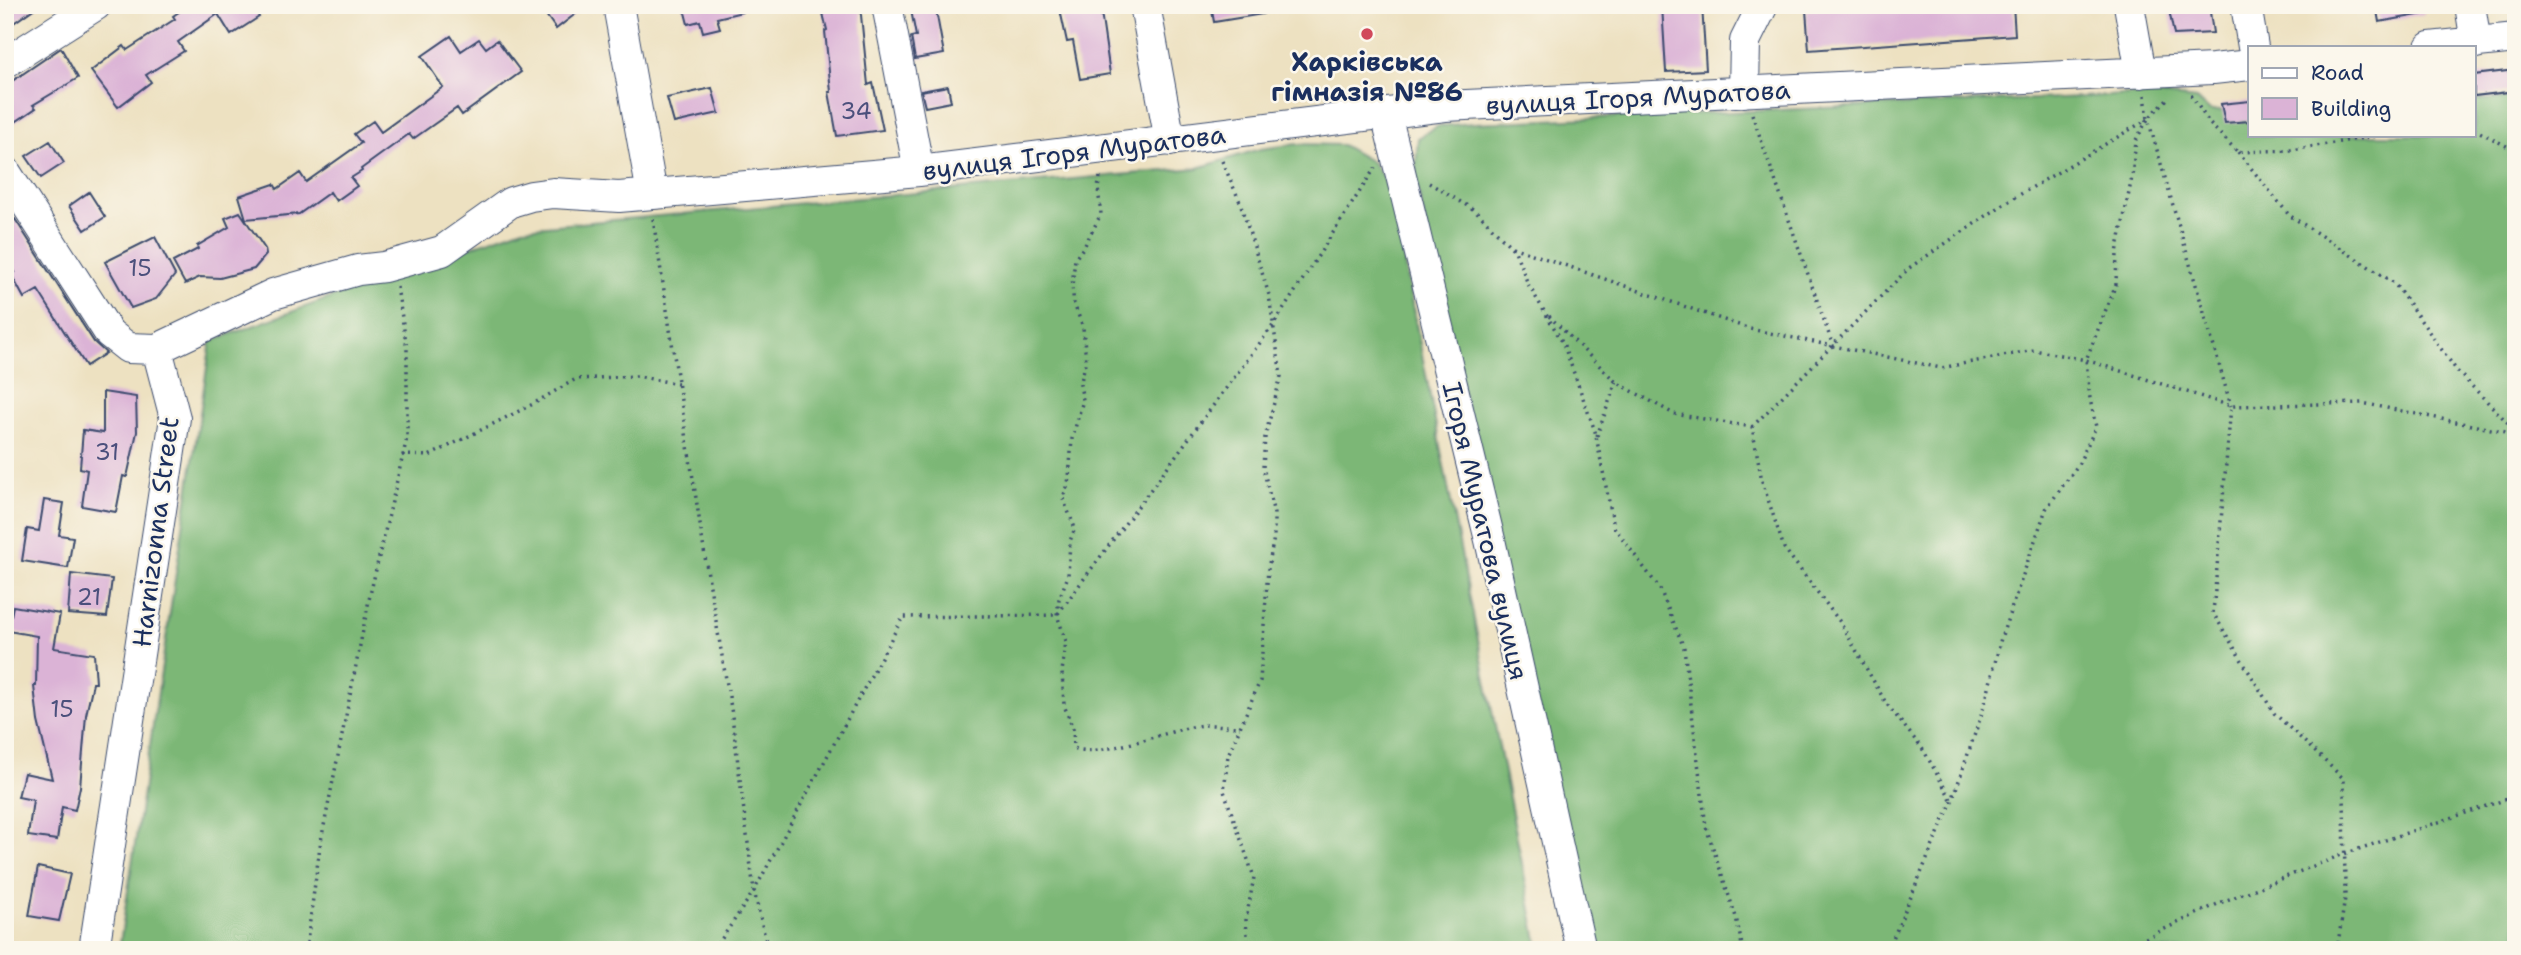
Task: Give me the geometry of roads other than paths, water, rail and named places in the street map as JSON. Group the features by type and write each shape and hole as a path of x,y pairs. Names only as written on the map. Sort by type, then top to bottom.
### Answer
{"street":[{"path":"5,63 96,5"},
{"path":"5,172 109,333 128,348 157,349 273,294 358,270 388,266 442,251 511,202 553,193 619,197 652,194 618,5"},
{"path":"887,5 919,171"},
{"path":"1145,5 1170,141"},
{"path":"1744,92 1745,41 1763,5"},
{"path":"2129,5 2141,73"},
{"path":"2246,5 2253,46"},
{"path":"2470,5 2476,43"},
{"path":"2442,46 2516,38"},
{"name":"вулиця Ігоря Муратова","path":"652,194 919,171 1170,141 1393,139 1445,106 2141,73 2248,65"},
{"name":"Ігоря Муратова вулиця","path":"1393,139 1490,540 1581,950"},
{"name":"Harnizonna Street","path":"94,950 175,418 157,349"}],"place":[{"name":"Харківська гімназія №86","path":"1367,34"}]}
